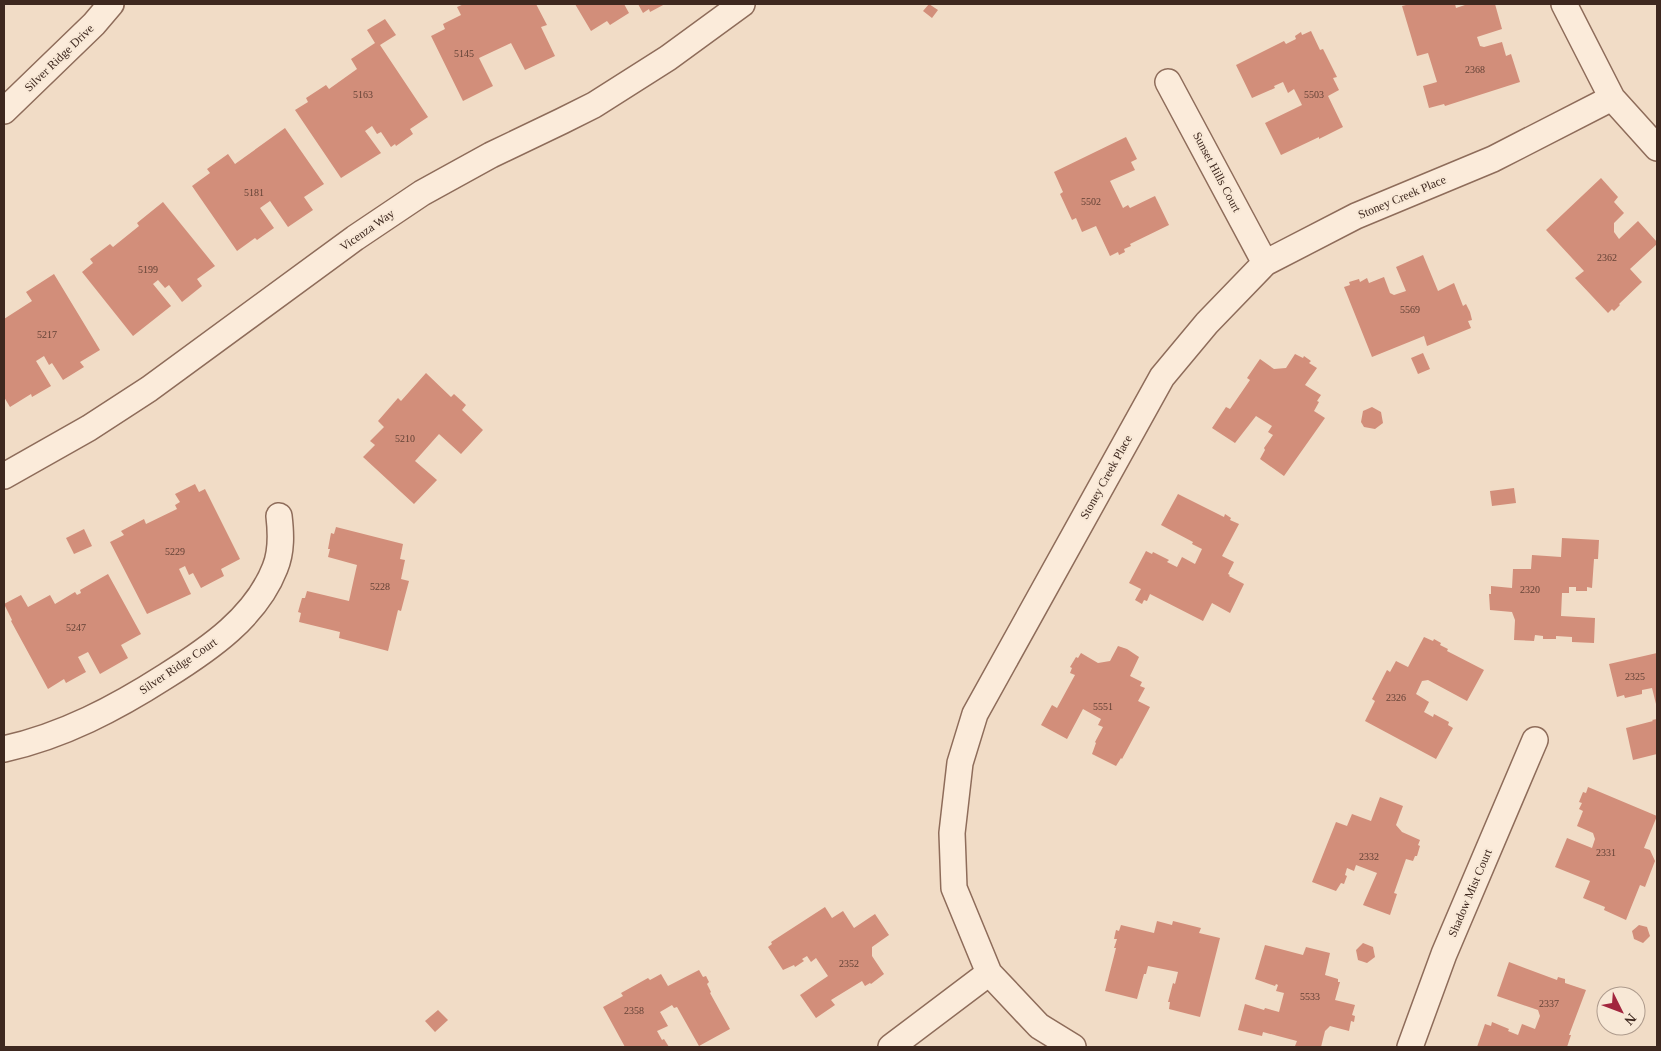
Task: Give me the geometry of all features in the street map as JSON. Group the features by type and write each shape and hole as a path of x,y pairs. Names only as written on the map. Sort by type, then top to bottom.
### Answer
{"street":[{"name":"Silver Ridge Drive","path":"4,111 94,24 111,4"},
{"name":"Vicenza Way","path":"4,476 89,428 156,385 355,238 422,193 491,155 594,105 668,58 742,4"},
{"path":"1564,4 1612,98 1657,148"},
{"name":"Sunset Hills Court","path":"1168,82 1265,263"},
{"name":"Stoney Creek Place","path":"1073,1047 1038,1026 989,973 954,888 952,833 960,763 974,714 1162,377 1207,323 1265,263 1356,216 1492,159 1612,98"},
{"name":"Silver Ridge Court","path":"4,749 55,733 105,712 180,667 223,636 252,607 271,578 276,567 280,546 279,516"},
{"name":"Shadow Mist Court","path":"1410,1047 1444,954 1535,740"},
{"path":"891,1047 989,973"}],"building":[{"path":"464,4 536,4 547,25 541,27 555,56 525,70 511,43 479,58 493,86 463,101 431,36 445,29 443,24 461,15 457,7"},
{"path":"575,4 624,4 629,13 610,25 607,21 591,31"},
{"path":"638,4 665,4 650,12 649,9 643,13"},
{"path":"929,4 938,10 932,18 923,11"},
{"path":"1410,4 1455,4 1456,8 1468,4 1495,4 1502,29 1477,37 1480,46 1484,47 1502,42 1506,56 1511,54 1520,82 1445,106 1444,104 1429,108 1423,86 1437,82 1428,53 1417,56 1402,6"},
{"path":"385,19 396,35 380,45 428,117 410,129 413,134 396,146 395,144 391,147 381,132 377,134 372,126 365,131 381,153 341,178 295,110 308,102 306,98 326,85 329,89 357,69 351,59 375,43 367,30"},
{"path":"1311,31 1320,50 1323,49 1337,77 1333,78 1339,90 1328,96 1343,127 1281,155 1265,123 1302,105 1294,89 1288,93 1283,82 1274,86 1275,88 1252,98 1236,65 1284,41 1286,44 1296,39 1295,36 1301,32 1302,35"},
{"path":"285,128 324,184 304,197 313,210 288,227 270,201 260,208 274,228 257,240 255,238 237,251 192,186 210,173 207,169 228,154 235,164"},
{"path":"1126,137 1137,159 1131,162 1135,170 1110,181 1123,208 1128,205 1130,208 1155,196 1169,225 1130,244 1131,246 1124,249 1125,252 1119,255 1118,252 1110,256 1096,226 1082,232 1076,218 1072,220 1060,194 1063,192 1054,172"},
{"path":"1601,178 1618,197 1614,202 1624,213 1614,223 1614,232 1619,239 1638,221 1657,242 1630,269 1642,282 1614,311 1612,309 1608,313 1575,278 1584,271 1546,230"},
{"path":"163,202 215,266 197,279 202,286 182,302 169,285 165,288 158,280 153,284 171,306 133,336 82,272 93,263 90,259 110,244 113,247 139,226 137,223"},
{"path":"1423,255 1438,291 1454,283 1463,306 1466,304 1470,312 1472,320 1468,321 1471,328 1427,346 1424,336 1372,357 1344,287 1350,285 1349,282 1359,279 1360,282 1367,278 1369,283 1384,277 1390,293 1394,295 1406,291 1396,267"},
{"path":"54,274 100,350 80,362 84,367 63,380 52,363 49,365 44,356 36,361 51,386 32,397 31,394 10,407 4,397 4,319 32,301 26,292"},
{"path":"1423,353 1430,369 1418,374 1411,358"},
{"path":"1295,354 1303,358 1304,356 1311,361 1309,363 1317,368 1305,385 1321,395 1314,411 1325,418 1284,476 1260,459 1265,450 1264,448 1273,435 1268,432 1272,426 1256,416 1235,443 1212,428 1226,407 1230,409 1250,380 1247,378 1260,359 1274,369 1286,368"},
{"path":"426,373 451,397 454,394 466,405 462,410 483,430 461,454 439,434 415,461 437,480 414,504 363,457 375,445 370,441 384,427 378,421 398,398 401,401"},
{"path":"1372,407 1381,412 1383,423 1375,429 1364,427 1361,422 1363,411"},
{"path":"195,484 199,492 205,489 240,559 221,569 224,576 201,588 193,573 189,575 185,566 179,569 191,594 147,614 110,542 124,535 121,531 144,519 146,524 177,509 175,505 180,502 175,494"},
{"path":"1514,488 1516,503 1492,506 1490,491"},
{"path":"1178,494 1224,517 1225,514 1231,518 1230,520 1239,524 1222,556 1234,562 1228,574 1229,576 1244,584 1230,613 1212,603 1203,621 1150,594 1147,601 1144,600 1142,604 1135,600 1141,589 1129,583 1146,551 1152,554 1153,552 1169,560 1167,562 1177,567 1182,557 1195,564 1202,549 1161,525"},
{"path":"336,527 403,544 400,559 405,560 401,579 409,581 401,611 398,610 388,651 339,638 340,632 299,622 301,613 298,612 302,598 305,598 307,591 349,601 357,565 328,557 331,533 334,534"},
{"path":"84,529 92,546 74,554 66,538"},
{"path":"1562,538 1599,540 1598,559 1594,559 1592,588 1587,587 1587,591 1576,591 1576,587 1569,587 1569,593 1562,593 1561,616 1595,618 1594,643 1572,642 1572,637 1556,636 1556,639 1543,639 1543,636 1535,635 1534,641 1514,640 1515,620 1512,612 1490,610 1489,594 1491,594 1491,586 1512,588 1513,569 1531,569 1532,555 1561,557"},
{"path":"108,574 141,634 121,645 128,658 100,674 88,652 78,657 86,672 66,683 64,679 48,689 11,621 4,604 21,595 28,607 50,595 55,604 75,592 77,595 81,593 80,590"},
{"path":"1424,637 1433,641 1434,639 1448,649 1447,651 1484,670 1467,701 1428,680 1422,681 1416,694 1429,702 1424,712 1433,717 1434,714 1449,722 1448,725 1453,728 1436,759 1365,721 1375,701 1372,699 1387,670 1390,672 1396,661 1408,667"},
{"path":"1118,646 1127,649 1139,657 1130,676 1142,682 1140,686 1145,688 1138,701 1150,707 1122,759 1116,766 1092,754 1095,742 1103,727 1098,725 1101,719 1083,709 1067,739 1041,725 1052,705 1057,708 1075,675 1070,673 1072,668 1070,667 1076,657 1078,658 1081,653 1098,663 1110,661"},
{"path":"1657,653 1657,708 1652,688 1642,690 1642,694 1625,698 1624,695 1617,697 1609,664"},
{"path":"1657,719 1657,754 1633,760 1626,728"},
{"path":"1588,787 1657,816 1644,848 1650,850 1655,861 1645,887 1640,885 1626,920 1604,910 1605,907 1583,898 1590,881 1555,867 1567,838 1592,848 1595,839 1593,833 1577,826 1583,811 1579,809 1582,803 1579,802 1583,792 1586,793"},
{"path":"1380,797 1403,806 1396,825 1402,832 1420,840 1417,856 1415,856 1413,861 1406,859 1394,893 1397,894 1390,915 1363,905 1377,873 1356,865 1354,871 1347,868 1344,884 1341,883 1336,891 1312,882 1336,822 1347,826 1352,814 1371,821"},
{"path":"825,907 832,918 843,911 854,928 875,914 889,935 872,947 872,956 884,974 871,984 865,986 862,981 831,1000 835,1005 816,1018 800,995 828,976 816,958 811,962 807,956 802,959 804,961 795,967 794,965 783,970 768,947 772,944 771,942"},
{"path":"1157,921 1172,925 1173,921 1201,928 1199,933 1220,938 1200,1017 1169,1009 1170,1002 1168,1002 1178,972 1148,966 1137,999 1105,991 1116,948 1114,948 1117,939 1114,939 1116,930 1119,931 1121,925 1154,933"},
{"path":"1639,925 1647,927 1650,936 1643,943 1634,939 1632,931"},
{"path":"1363,943 1373,947 1375,957 1367,963 1358,960 1356,950"},
{"path":"1265,945 1303,955 1306,947 1330,953 1325,975 1338,979 1338,982 1340,982 1335,1000 1355,1005 1352,1015 1355,1016 1354,1022 1351,1021 1349,1031 1330,1026 1325,1031 1321,1047 1301,1047 1295,1046 1297,1041 1263,1032 1262,1036 1238,1030 1245,1004 1279,1012 1284,993 1276,991 1278,985 1276,984 1275,986 1255,979"},
{"path":"1509,962 1557,980 1558,977 1565,979 1565,983 1586,990 1569,1035 1571,1035 1567,1047 1477,1047 1485,1024 1491,1026 1492,1022 1518,1035 1522,1024 1535,1029 1540,1016 1538,1010 1497,996"},
{"path":"699,970 703,977 706,976 709,982 707,984 710,993 730,1029 699,1046 677,1007 674,1008 672,1005 660,1012 668,1026 657,1031 669,1047 625,1047 603,1007 623,996 621,993 648,978 650,980 661,974 668,986"},
{"path":"438,1010 448,1020 435,1032 425,1021"}]}
